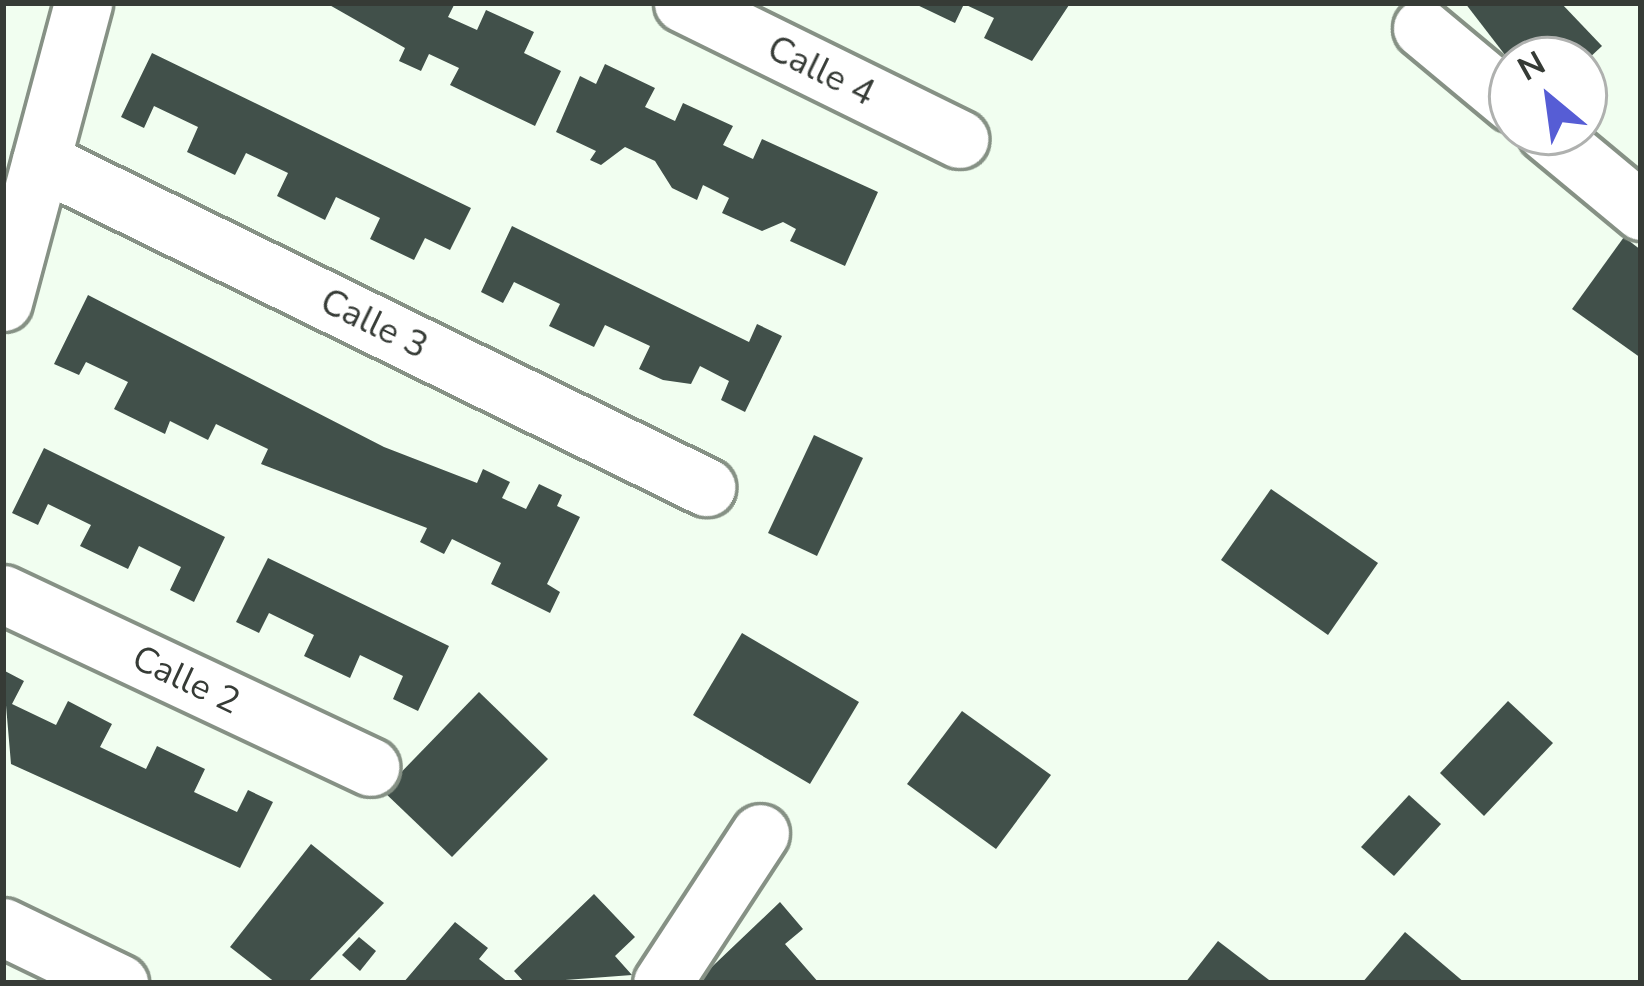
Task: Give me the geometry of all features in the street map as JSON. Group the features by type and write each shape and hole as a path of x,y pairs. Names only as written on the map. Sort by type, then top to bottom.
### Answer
{"street":[{"path":"3,302 83,3"},
{"name":"Calle 4","path":"683,3 959,140"},
{"path":"1422,28 1488,83"},
{"path":"1575,156 1641,211"},
{"name":"Calle 3","path":"41,160 706,487"},
{"name":"Calle 2","path":"3,594 370,766"},
{"path":"662,983 760,833"},
{"path":"3,927 119,983"}],"building":[{"path":"326,3 455,3 448,17 477,30 486,10 534,32 524,53 561,71 535,126 450,85 459,68 429,54 421,71 399,61 405,48"},
{"path":"913,3 1069,5 1032,61 984,38 994,18 964,4 955,23"},
{"path":"1465,3 1561,3 1592,36 1490,36"},
{"path":"152,53 471,208 450,250 425,238 414,260 370,239 380,218 336,197 325,220 277,196 288,173 246,153 235,175 187,152 198,127 154,106 144,128 121,117"},
{"path":"605,64 655,88 645,107 675,121 683,103 733,126 723,145 753,159 762,139 878,192 845,266 790,241 796,229 783,222 762,231 722,213 729,198 703,185 697,200 672,188 655,161 625,147 601,165 590,160 596,151 556,132 580,76 596,84"},
{"path":"512,226 749,342 757,324 782,336 745,412 721,400 729,381 700,366 691,384 663,380 639,369 650,346 605,325 594,347 549,326 560,304 514,282 503,303 481,292"},
{"path":"1624,237 1641,250 1641,358 1572,309"},
{"path":"88,295 384,447 477,483 483,469 510,482 502,498 526,509 539,484 562,495 557,506 580,517 547,584 560,592 550,613 491,584 501,563 452,539 444,554 420,542 427,528 261,464 268,449 216,424 208,440 170,421 165,434 114,409 128,382 86,362 79,375 54,364"},
{"path":"814,435 863,458 817,556 768,533"},
{"path":"44,448 225,537 194,602 170,590 181,567 139,546 128,569 80,546 91,525 48,504 38,525 12,513"},
{"path":"1271,489 1378,563 1328,635 1221,560"},
{"path":"268,558 449,646 418,711 393,699 403,676 360,655 350,678 304,656 314,635 269,613 259,633 236,622"},
{"path":"742,633 859,702 810,784 693,715"},
{"path":"3,670 24,681 12,704 56,725 68,701 112,724 100,747 146,769 157,746 205,769 194,792 237,812 248,790 273,802 240,868 11,764"},
{"path":"479,692 548,759 452,857 383,791"},
{"path":"1508,701 1553,743 1484,816 1440,773"},
{"path":"962,711 1051,775 996,849 907,784"},
{"path":"1409,795 1441,824 1394,876 1361,847"},
{"path":"311,844 384,903 307,983 276,983 230,947"},
{"path":"594,894 635,937 615,956 632,975 525,983 514,971"},
{"path":"780,902 803,929 785,944 819,983 695,983"},
{"path":"455,922 488,948 479,959 509,983 403,983"},
{"path":"1405,932 1465,983 1362,983"},
{"path":"359,937 376,951 360,971 342,955"},
{"path":"1218,941 1273,983 1185,983"}]}
